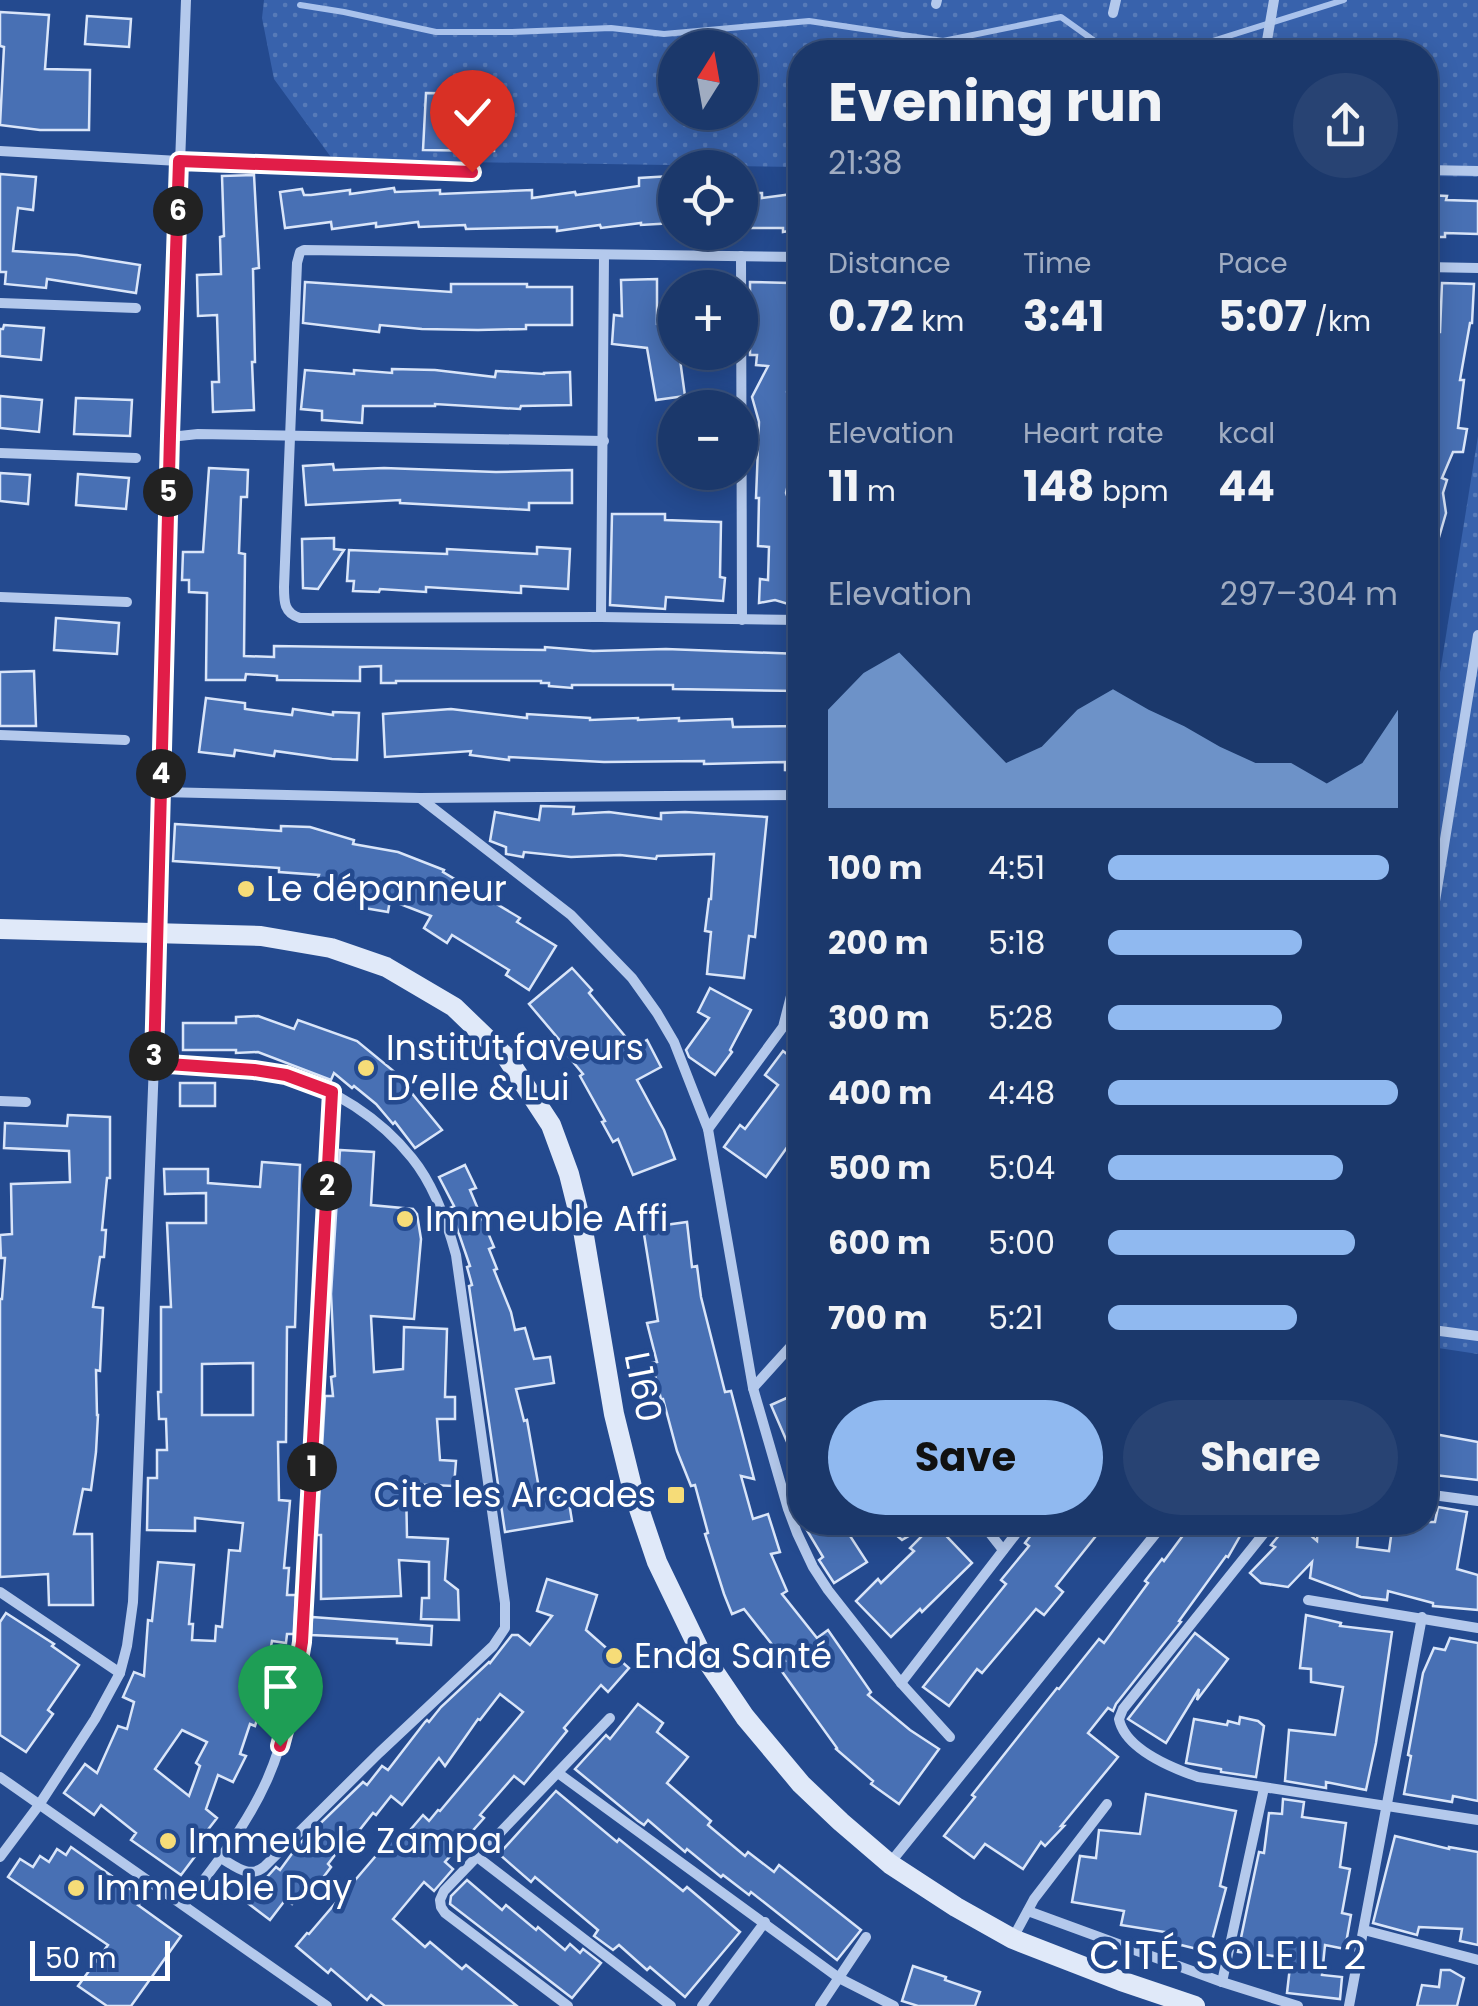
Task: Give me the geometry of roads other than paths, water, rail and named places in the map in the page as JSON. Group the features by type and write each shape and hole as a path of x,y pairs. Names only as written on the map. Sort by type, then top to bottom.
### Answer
{"street":[{"path":"0,1857 95,1719 120,1673 133,1602 154,1063 186,0"},
{"path":"1113,13 1116,0"},
{"path":"1267,40 1274,0"},
{"path":"0,150 472,172"},
{"path":"1438,170 1478,171"},
{"path":"788,257 300,252 288,436 284,587 286,608 292,616 300,618 788,620"},
{"path":"602,617 604,255"},
{"path":"741,256 742,620"},
{"path":"1438,270 1478,268"},
{"path":"0,303 136,308"},
{"path":"170,436 604,441"},
{"path":"0,453 136,458"},
{"path":"0,597 127,602"},
{"path":"1438,883 1478,635"},
{"path":"0,735 125,740"},
{"path":"161,792 420,798 788,796"},
{"path":"420,798 571,915 632,978 674,1042 708,1130 753,1388 788,1509"},
{"name":"L160","path":"0,929 261,936 331,948 386,968 454,1008 507,1058 551,1125 569,1174 582,1230 614,1414 632,1490 657,1562 699,1649 744,1717 801,1784 840,1822 890,1864 956,1907 1013,1938 1121,1982 1195,2006"},
{"path":"708,1130 777,1039 788,1010"},
{"path":"154,1063 286,1075 332,1092 384,1130 413,1158 449,1229 456,1256 506,1622 493,1646 258,1872 247,1872 221,1858"},
{"path":"184,1904 221,1858 266,1781 280,1746 298,1670 332,1092"},
{"path":"0,1101 26,1102"},
{"path":"1438,1331 1478,1336"},
{"path":"753,1388 788,1349"},
{"path":"1438,1496 1478,1502"},
{"path":"798,1535 828,1590 950,1737"},
{"path":"992,1535 1003,1550"},
{"path":"901,1682 1015,1535"},
{"path":"890,1864 1155,1535"},
{"path":"1263,1535 1133,1696 1119,1719 1125,1735 1174,1769 1198,1777 1478,1820"},
{"path":"0,1592 120,1673"},
{"path":"1308,1600 1478,1628"},
{"path":"1349,2006 1422,1617"},
{"path":"568,2006 445,1913 440,1900 476,1856 610,1718"},
{"path":"558,1773 840,1978 894,2006"},
{"path":"0,1776 327,2006"},
{"path":"1222,1982 1264,1788"},
{"path":"1013,1938 1034,1899 1106,1804"},
{"path":"476,1856 671,2006"},
{"path":"1028,1911 1298,2006"},
{"path":"702,2006 765,1922"},
{"path":"1364,1930 1478,1960"},
{"path":"820,2006 866,1937"}],"waterway":[{"path":"1216,40 1344,0"},
{"path":"300,5 436,32 611,28 664,34 809,21 936,40"},
{"path":"948,40 1061,17 1093,40"}],"place":[{"name":"Le dépanneur","path":"246,889"},
{"name":"Institut faveurs D’elle & Lui","path":"366,1068"},
{"name":"Immeuble Affi","path":"405,1219"},
{"name":"Cite les Arcades","path":"676,1495"},
{"name":"Enda Santé","path":"614,1656"},
{"name":"Immeuble Zampa","path":"168,1841"},
{"name":"Immeuble Day","path":"76,1888"}],"district":[{"name":"CITÉ SOLEIL 2","path":"1229,1955"}]}
